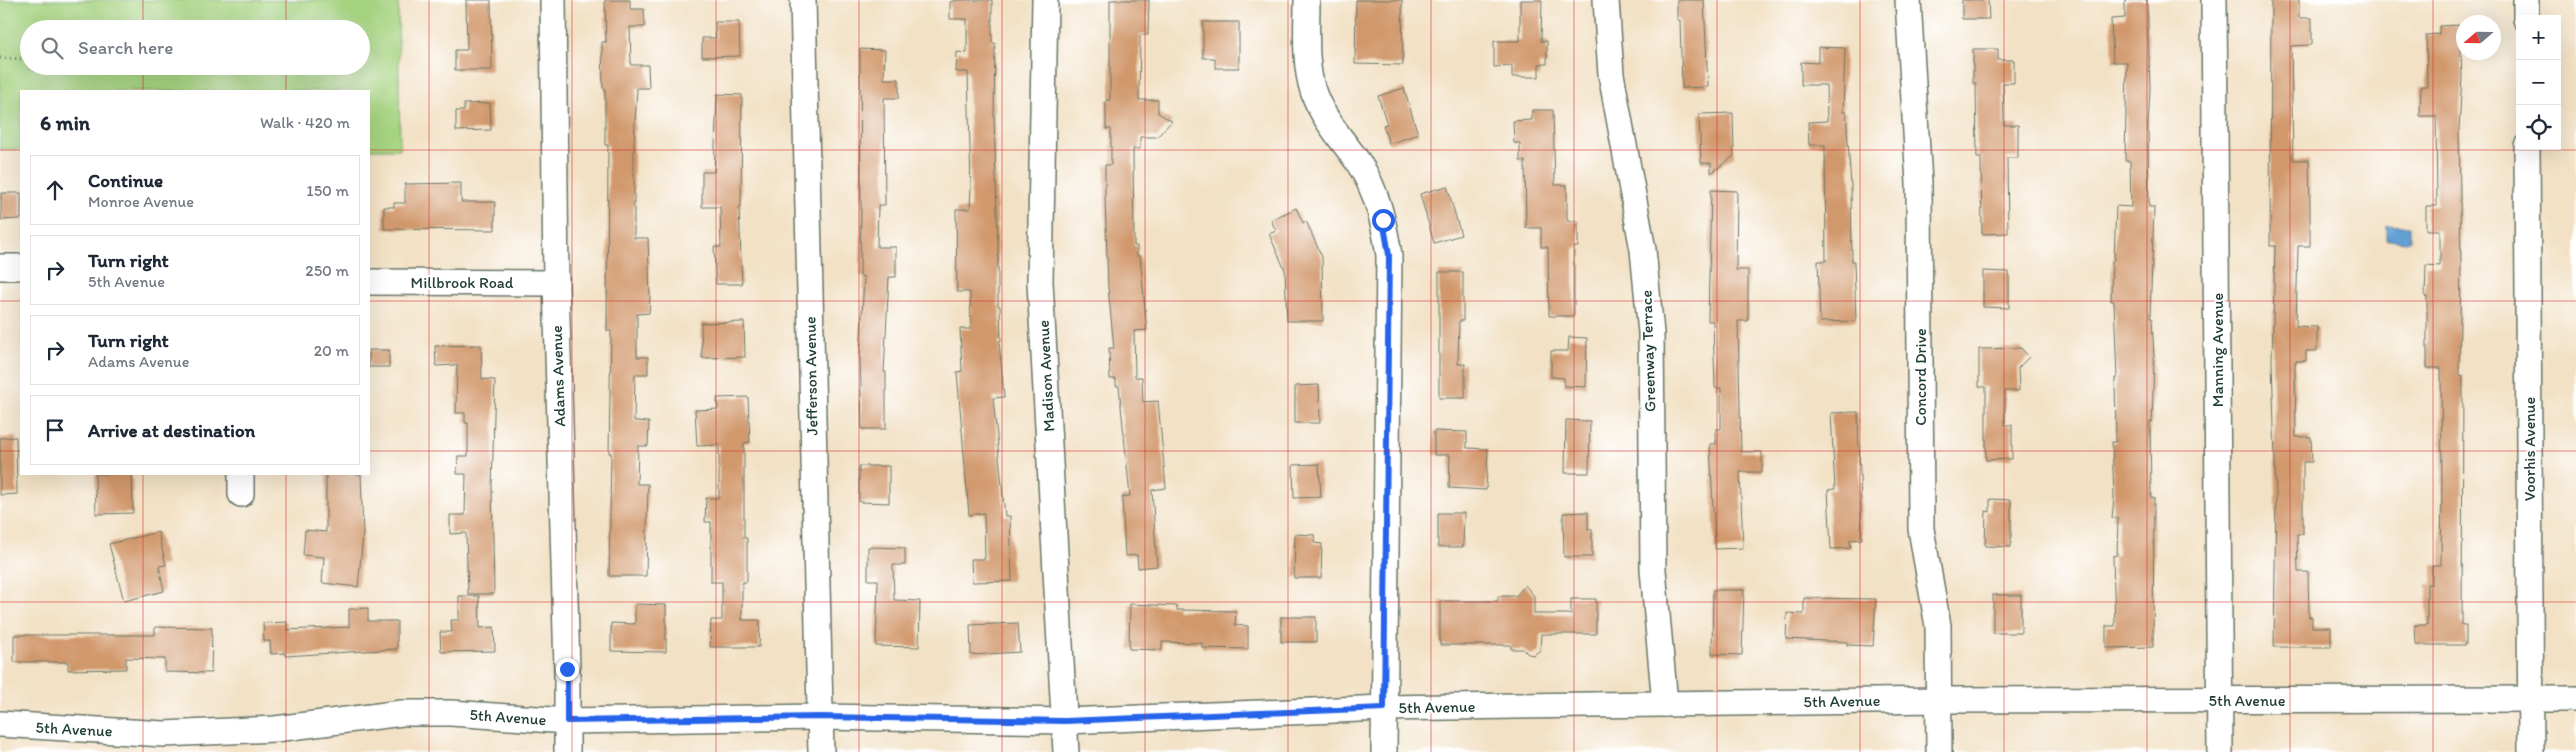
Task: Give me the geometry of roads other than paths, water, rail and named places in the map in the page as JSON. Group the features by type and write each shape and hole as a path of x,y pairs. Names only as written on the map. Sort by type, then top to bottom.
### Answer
{"street":[{"name":"Adams Avenue","path":"553,0 556,283 567,752"},
{"name":"Jefferson Avenue","path":"803,0 821,752"},
{"name":"Madison Avenue","path":"1045,0 1040,282 1066,752"},
{"path":"1307,0 1308,69 1313,91 1324,117 1359,164 1373,189 1383,220 1389,255 1384,752"},
{"name":"Greenway Terrace","path":"1606,0 1612,74 1643,250 1651,334 1652,570 1665,704"},
{"name":"Concord Drive","path":"1908,0 1919,183 1921,529 1938,626 1939,752"},
{"name":"Manning Avenue","path":"2214,0 2220,752"},
{"path":"2526,0 2526,15"},
{"name":"Voorhis Avenue","path":"2527,150 2531,752"},
{"path":"0,267 20,267"},
{"name":"Millbrook Road","path":"370,282 556,283"},
{"name":"5th Avenue","path":"0,724 164,734 275,729 402,713 451,713 567,721 820,717 1065,721 1384,708 1940,700 2576,699"}],"water":[{"path":"2386,225 2410,226 2410,241 2386,240"}]}
